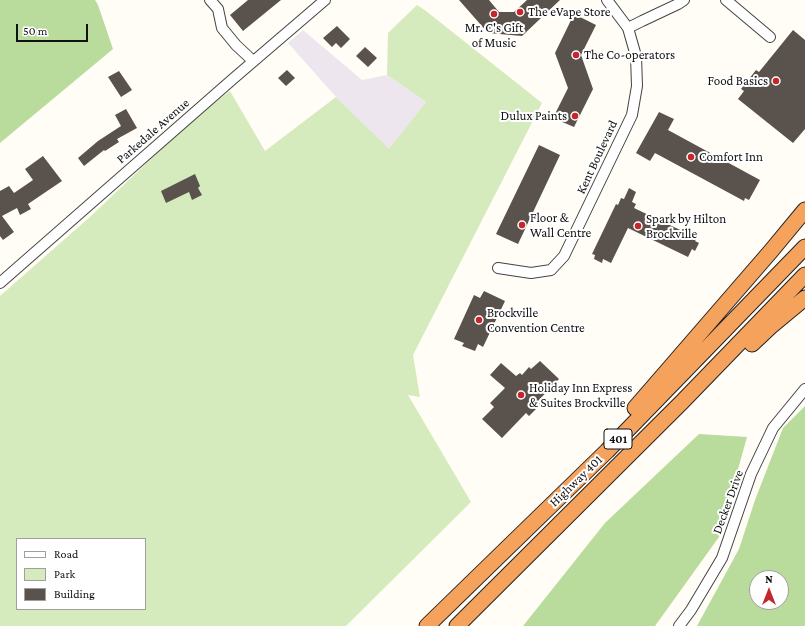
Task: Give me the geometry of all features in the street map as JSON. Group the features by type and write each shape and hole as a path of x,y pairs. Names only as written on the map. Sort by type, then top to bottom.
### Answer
{"highway":[{"path":"606,451 627,418 805,210"},
{"name":"Highway 401","path":"427,626 606,451 805,247"},
{"name":"Highway 401","path":"457,626 682,402 805,275"},
{"path":"682,402 702,390 770,327 805,298"}],"street":[{"name":"Parkedale Avenue","path":"0,283 253,61 325,0"},
{"name":"Kent Boulevard","path":"498,268 531,273 551,270 564,256 632,115 637,86 636,56 628,28 606,0"},
{"path":"628,28 684,0"},
{"path":"726,0 770,37"},
{"path":"216,2 222,28 236,46 253,61"},
{"name":"Decker Drive","path":"679,626 691,610 722,558 752,474 773,428 805,389"}],"shaded area":[{"path":"303,30 362,80 387,75 426,102 389,150 336,97 288,43"}],"green space":[{"path":"0,0 95,0 113,49 0,143"},
{"path":"417,5 542,103 413,355 420,397 408,395 471,502 346,626 0,626 0,296 91,216 193,119 230,91 265,151 336,97 389,149 426,102 387,75 388,33"},
{"path":"805,406 805,626 697,626 739,549 755,500 783,428"},
{"path":"699,434 747,437 719,537 655,626 523,626 605,523"}],"building":[{"path":"248,0 281,0 243,31 230,15"},
{"path":"459,0 489,0 499,12 514,12 527,0 560,0 522,36 488,33"},
{"path":"574,14 596,25 581,55 593,89 574,127 553,118 568,88 555,53"},
{"path":"337,26 350,39 341,48 336,43 332,47 323,38"},
{"name":"Food Basics","path":"793,30 805,40 805,129 793,143 738,99 744,91 741,89 756,70 759,72"},
{"path":"365,47 377,58 368,67 356,56"},
{"path":"287,70 295,78 286,86 278,78"},
{"path":"119,71 132,90 121,97 108,77"},
{"path":"126,109 137,128 117,139 119,142 105,151 104,150 84,166 78,158 98,141 121,126 115,115"},
{"name":"Comfort Inn","path":"659,112 674,119 668,130 760,180 749,200 745,198 744,201 655,153 650,161 636,153"},
{"path":"539,145 560,155 518,244 496,234"},
{"path":"43,156 62,181 28,204 31,209 20,215 17,208 2,216 14,232 3,240 0,236 0,191 9,186 14,193 33,180 25,169"},
{"path":"195,174 200,186 198,188 202,195 192,200 189,192 166,203 161,191"},
{"name":"Spark by Hilton Brockville","path":"629,188 636,192 632,202 636,204 634,208 697,238 695,241 699,243 695,251 692,249 688,257 628,228 611,263 603,259 602,263 594,259 595,255 592,254 616,204 618,205 621,198 624,199"},
{"name":"Brockville Convention Centre","path":"484,291 505,301 483,347 478,344 475,351 462,346 464,343 454,339 474,295 480,298"},
{"name":"Holiday Inn Express & Suites Brockville","path":"540,361 559,379 538,401 541,404 529,416 526,413 502,438 482,419 494,407 490,403 505,388 490,375 501,363 516,376 520,373 522,375 529,367 531,369"}],"place":[{"name":"The eVape Store","path":"520,12"},
{"name":"Mr. C's Gift of Music","path":"494,14"},
{"name":"The Co-operators","path":"576,55"},
{"name":"Food Basics","path":"776,81"},
{"name":"Dulux Paints","path":"575,116"},
{"name":"Comfort Inn","path":"691,157"},
{"name":"Floor & Wall Centre","path":"522,225"},
{"name":"Spark by Hilton Brockville","path":"638,226"},
{"name":"Brockville Convention Centre","path":"479,320"},
{"name":"Holiday Inn Express & Suites Brockville","path":"521,395"}]}
